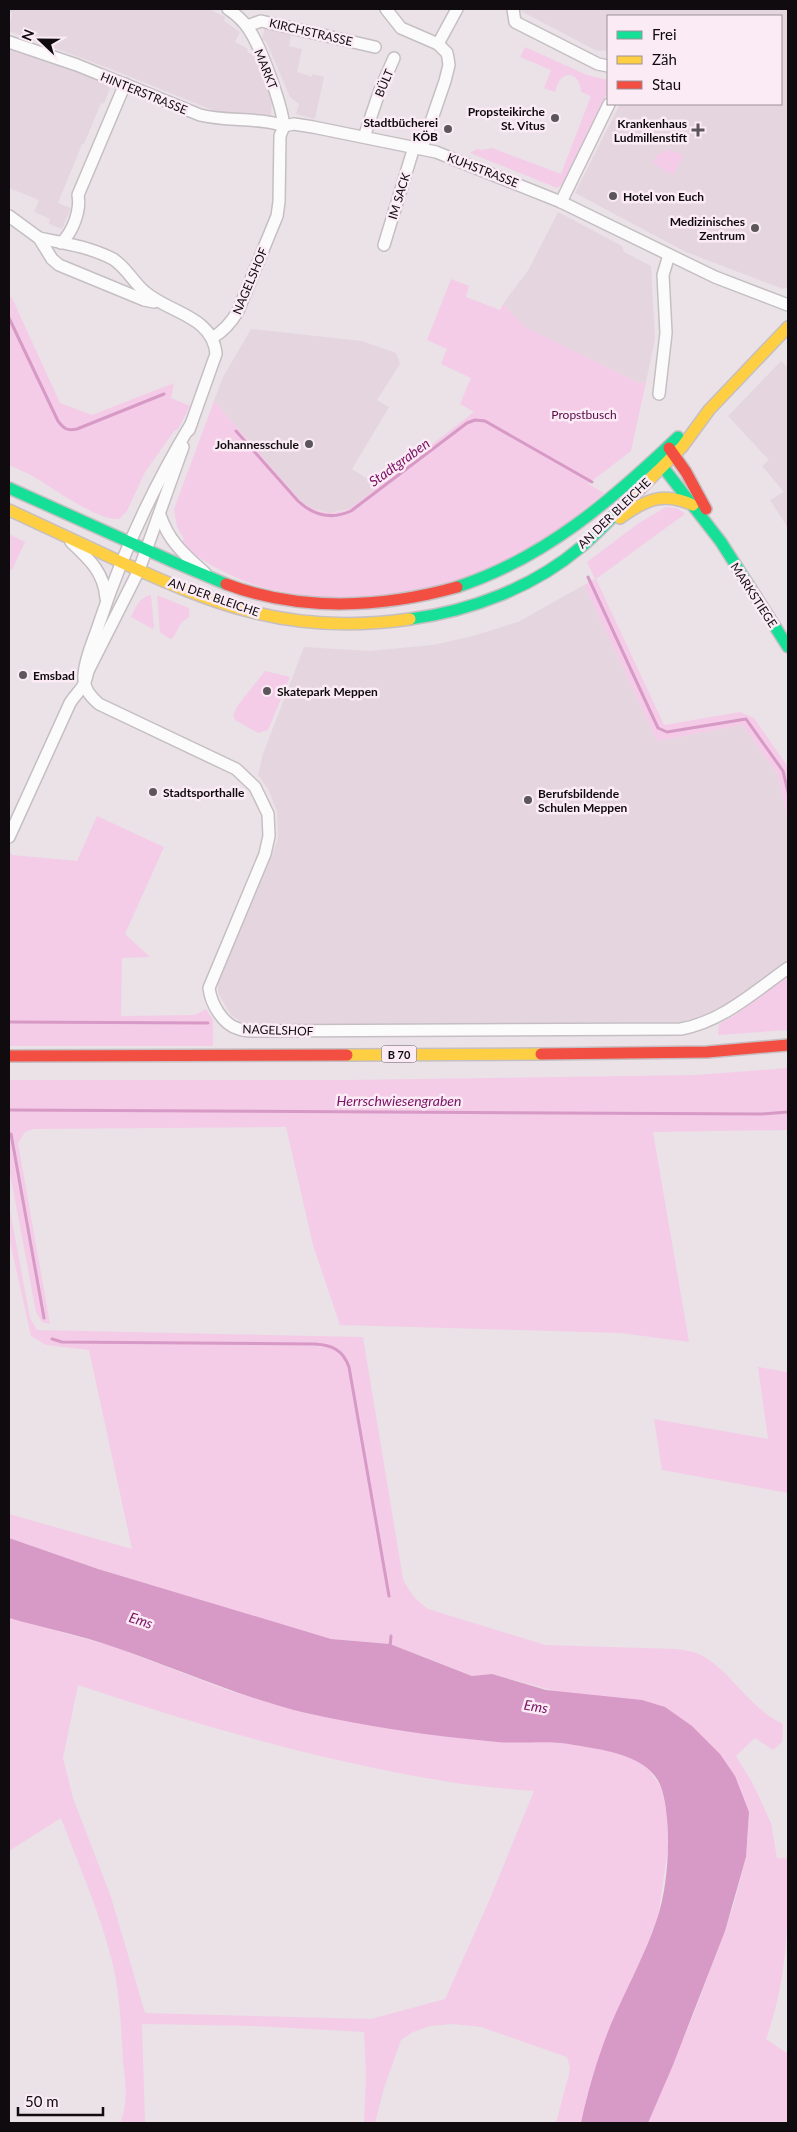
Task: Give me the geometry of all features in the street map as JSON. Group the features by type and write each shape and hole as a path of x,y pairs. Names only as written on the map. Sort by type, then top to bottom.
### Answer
{"main road":[{"name":"AN DER BLEICHE","path":"9,510 139,570 197,594 247,611 292,620 334,624 377,624 420,618 474,606 541,575 581,547 671,450 691,424 709,410 788,327"},
{"name":"MARKSTIEGE","path":"671,450 698,495 721,542"},
{"name":"AN DER BLEICHE","path":"9,488 215,581 269,598 322,603 382,602 416,597 459,587 528,557 566,532 659,461"},
{"name":"MARKSTIEGE","path":"659,461 721,542 788,647"},
{"path":"581,547 631,510 649,500 661,497 682,498 694,505"},
{"name":"B 70","path":"9,1056 630,1053 707,1052 788,1046"}],"street":[{"path":"388,12 401,28 438,44 457,9"},
{"path":"512,9 516,22 598,64 607,66"},
{"name":"MARKT","path":"236,11 247,26 263,59 279,101 284,126"},
{"name":"KIRCHSTRASSE","path":"247,26 261,20 375,47"},
{"name":"HINTERSTRASSE","path":"9,42 77,65 192,112 222,120 270,122 284,126"},
{"name":"IM SACK","path":"384,245 449,65 447,53 438,44"},
{"name":"BÜLT","path":"364,137 394,58"},
{"path":"61,242 67,237 80,206 78,195 125,84"},
{"path":"561,202 609,105"},
{"name":"KUHSTRASSE","path":"284,126 294,124 418,147 501,176 561,202 732,284 788,305"},
{"name":"NAGELSHOF","path":"212,338 232,323 277,216 280,136 284,126"},
{"path":"9,216 39,238 52,259 59,265 144,300 161,304"},
{"path":"9,837 70,703 85,686 88,672 139,570 214,365 216,354 212,338 198,321 161,304 144,292 122,266 112,259 78,246 39,238"},
{"path":"659,394 666,333 663,275 669,255"},
{"path":"85,686 86,663 107,600 130,542 163,472 191,424"},
{"name":"AN DER BLEICHE","path":"160,514 165,531 174,544 215,581"},
{"name":"AN DER BLEICHE","path":"66,537 91,560 105,586 107,600"},
{"name":"NAGELSHOF","path":"85,686 89,695 99,704 236,769 255,787 268,814 269,836 265,854 209,988 216,1008 225,1021 238,1029 256,1031 681,1029 700,1025 723,1014 788,968"}],"shaded area":[{"path":"9,9 209,9 225,17 224,21 240,32 235,42 248,49 247,52 253,55 272,99 271,115 217,112 116,71 9,31 12,13 9,12"},
{"name":"Krankenhaus Ludmillenstift","path":"517,9 788,9 788,287 783,289 686,252 575,193 619,105 782,105 782,15 607,15 607,50 595,50"},
{"path":"265,25 292,31 289,46 302,49 297,72 312,77 312,74 324,77 315,119 296,114 299,104 290,97 266,41 262,40"},
{"path":"10,50 110,82 108,87 110,88 104,104 101,103 58,203 71,208 62,229 49,224 50,219 34,212 39,200 9,188"},
{"path":"558,212 622,246 624,252 651,266 655,339 646,382 639,383 524,327 503,304 529,269"},
{"name":"Johannesschule","path":"251,329 362,341 396,353 400,364 377,400 389,407 352,469 379,486 349,509 330,513 308,507 214,401 223,377"},
{"path":"781,361 788,367 788,528 770,500 784,492 762,466 769,460 728,416"},
{"name":"Berufsbildende Schulen Meppen","path":"584,585 657,741 742,725 777,773 788,819 788,961 719,1011 680,1022 256,1025 241,1022 231,1015 218,993 218,984 278,838 277,811 268,789 258,775 263,754 304,647 369,651 433,645 473,636 518,622"}],"green space":[{"path":"525,47 587,75 607,80 607,93 563,184 557,188 470,153 477,149 492,148 561,174 591,96 581,92 580,84 574,76 570,75 561,78 555,92 544,88 551,70 520,57"},
{"path":"669,150 684,155 673,175 652,163 658,154"},
{"name":"Propstbusch","path":"451,279 469,286 466,297 500,310 503,304 525,327 639,383 646,382 631,451 588,484 604,493 559,529 511,559 456,581 425,589 393,594 329,597 299,595 257,586 222,571 179,544 184,539 177,527 174,509 214,401 299,499 316,510 329,513 349,509 474,412 460,404 471,378 441,364 447,349 427,340"},
{"path":"9,296 12,298 60,403 92,415 174,383 171,398 190,406 178,429 174,431 145,472 127,511 119,519 100,515 64,496 31,475 9,465"},
{"path":"666,507 677,508 685,514 596,579 664,725 740,712 754,718 788,767 788,819 777,773 742,725 657,741 584,585 595,579 587,562 639,523"},
{"path":"9,534 25,542 12,570 9,569"},
{"path":"151,595 153,629 131,617 141,600"},
{"path":"157,595 189,608 189,617 181,623 173,638 170,639 160,632"},
{"name":"Skatepark Meppen","path":"265,671 290,677 268,730 258,733 235,720 233,715 238,705"},
{"path":"97,816 164,847 125,934 150,957 122,958 121,1016 195,1015 206,1009 213,1020 213,1046 9,1046 9,850 12,855 77,861"},
{"path":"788,976 788,1030 718,1035 719,1024 735,1015"},
{"path":"788,1068 788,1130 653,1132 689,1342 621,1333 340,1325 313,1245 286,1127 33,1129 25,1132 18,1143 50,1324 42,1322 36,1312 9,1168 9,1080 345,1080 696,1075"},
{"path":"9,1205 30,1318 37,1330 363,1337 403,1579 414,1596 428,1609 545,1645 675,1649 695,1653 701,1655 721,1670 760,1709 783,1724 782,1742 773,1750 755,1738 736,1756 753,1784 771,1823 777,1858 788,1859 788,1906 783,1972 779,1994 766,2039 788,2054 788,2123 648,2123 694,2013 733,1907 746,1857 749,1812 558,1692 492,1674 473,1676 390,1644 331,1639 288,1627 98,1569 9,1538 9,1514 132,1549 89,1350 46,1345 31,1336 9,1237"},
{"path":"758,1367 788,1372 788,1493 662,1470 654,1419 768,1439"},
{"path":"9,1618 112,1646 227,1690 305,1713 368,1725 460,1738 500,1742 559,1742 606,1750 636,1760 650,1771 661,1787 667,1814 668,1848 658,1917 588,2093 581,2123 556,2123 569,2074 570,2067 567,2057 481,2027 453,2024 430,2026 413,2032 401,2040 384,2088 375,2123 364,2123 366,2075 364,2032 254,2026 142,2024 145,2123 120,2123 125,2108 126,2092 120,2012 113,1965 96,1909 61,1818 9,1851","holes":["78,1685 220,1730 316,1755 413,1776 462,1784 534,1791 489,1901 445,1999 371,2019 145,2013 111,1897 73,1798 63,1758"]}],"water":[{"name":"Ems","path":"9,1538 98,1569 331,1639 390,1644 472,1676 492,1674 546,1690 642,1700 665,1707 692,1726 720,1754 735,1776 749,1812 746,1857 725,1931 673,2065 648,2123 581,2123 602,2048 641,1959 661,1905 668,1854 667,1820 662,1790 657,1778 648,1769 626,1756 586,1747 555,1743 497,1742 449,1737 377,1727 306,1713 233,1691 101,1643 9,1618"}],"waterway":[{"name":"Stadtgraben","path":"9,318 58,421 66,429 77,429 164,394"},
{"name":"Stadtgraben","path":"236,431 298,501 310,510 323,515 344,514 351,511 467,423 475,420 485,421 592,482"},
{"path":"588,577 658,728 667,732 746,719 783,771 788,792"},
{"path":"9,1022 208,1023"},
{"name":"Herrschwiesengraben","path":"9,1110 762,1114 788,1112"},
{"path":"11,1134 44,1318"},
{"path":"52,1339 62,1342 315,1344 332,1347 344,1356 349,1367 389,1596"},
{"path":"390,1647 391,1636"}],"traffic: fast":[{"path":"457,587 489,575 519,560 576,525 628,483 678,437"},
{"path":"656,458 721,542 788,647"},
{"path":"9,488 226,584"},
{"path":"410,619 456,610 479,603 501,595 543,574 581,547 628,501"}],"traffic: slow":[{"path":"628,501 682,447 709,410 788,327"},
{"path":"620,518 646,502 663,498 693,505"},
{"path":"9,510 169,583 200,596 248,611 308,622 349,624 410,619"},
{"path":"347,1055 541,1054"}],"traffic: jam":[{"path":"669,448 686,472 706,509"},
{"path":"226,584 254,593 283,599 341,604 400,599 457,587"},
{"path":"541,1054 707,1052 788,1045"},
{"path":"9,1056 347,1055"}],"place":[{"name":"Propsteikirche St. Vitus","path":"555,118"},
{"name":"Stadtbücherei KÖB","path":"448,129"},
{"name":"Krankenhaus Ludmillenstift","path":"698,130"},
{"name":"Hotel von Euch","path":"613,196"},
{"name":"Medizinisches Zentrum","path":"755,228"},
{"name":"Johannesschule","path":"309,444"},
{"name":"Emsbad","path":"23,675"},
{"name":"Skatepark Meppen","path":"267,691"},
{"name":"Stadtsporthalle","path":"153,792"},
{"name":"Berufsbildende Schulen Meppen","path":"528,800"}]}
